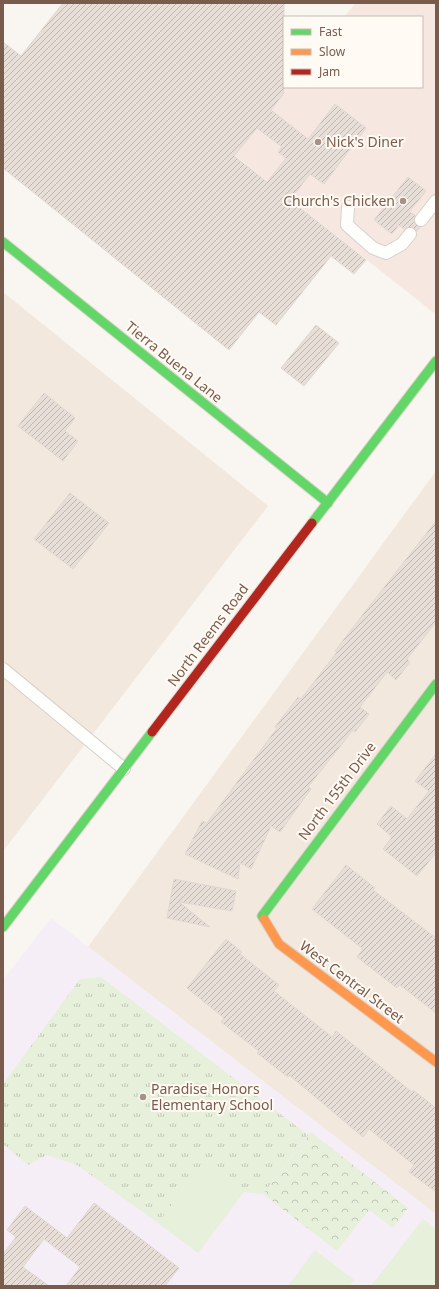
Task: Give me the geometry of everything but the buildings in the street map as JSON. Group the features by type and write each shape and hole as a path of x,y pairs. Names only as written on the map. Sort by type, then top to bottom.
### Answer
{"street":[{"name":"Tierra Buena Lane","path":"3,242 328,503"},
{"name":"North Reems Road","path":"3,926 436,361"},
{"name":"North 155th Drive","path":"262,916 436,684"},
{"name":"West Central Street","path":"262,916 279,944 436,1062"}],"lane":[{"path":"422,220 436,201"},
{"path":"348,207 346,225 373,248 386,253 402,244 410,234"},
{"path":"3,669 124,769"}],"shaded area":[{"path":"356,3 436,3 436,310 434,313 234,155 287,88 423,88 423,16 345,16"},
{"path":"3,292 268,506 3,851"},
{"path":"436,471 436,1215 88,947"},
{"name":"Paradise Honors Elementary School","path":"51,918 436,1214 436,1286 3,1286 3,980"}],"green space":[{"path":"101,977 308,1135 263,1194 244,1192 204,1162 158,1223 77,1165 47,1155 28,1165 3,1144 3,1084 80,979"},
{"path":"311,1132 408,1208 393,1228 369,1210 337,1251 263,1194"},
{"path":"204,1162 244,1192 198,1253 158,1223"},
{"path":"423,1219 436,1229 436,1286 371,1286"},
{"path":"315,1250 354,1280 350,1286 288,1286"}],"traffic: fast":[{"path":"3,242 328,503"},
{"path":"312,523 436,361"},
{"path":"264,919 262,916 436,684"},
{"path":"3,927 152,732"}],"traffic: slow":[{"path":"264,919 279,944 436,1062"}],"traffic: jam":[{"path":"152,732 312,523"}],"place":[{"name":"Nick's Diner","path":"318,142"},
{"name":"Church's Chicken","path":"403,201"},
{"name":"Paradise Honors Elementary School","path":"143,1097"}]}
